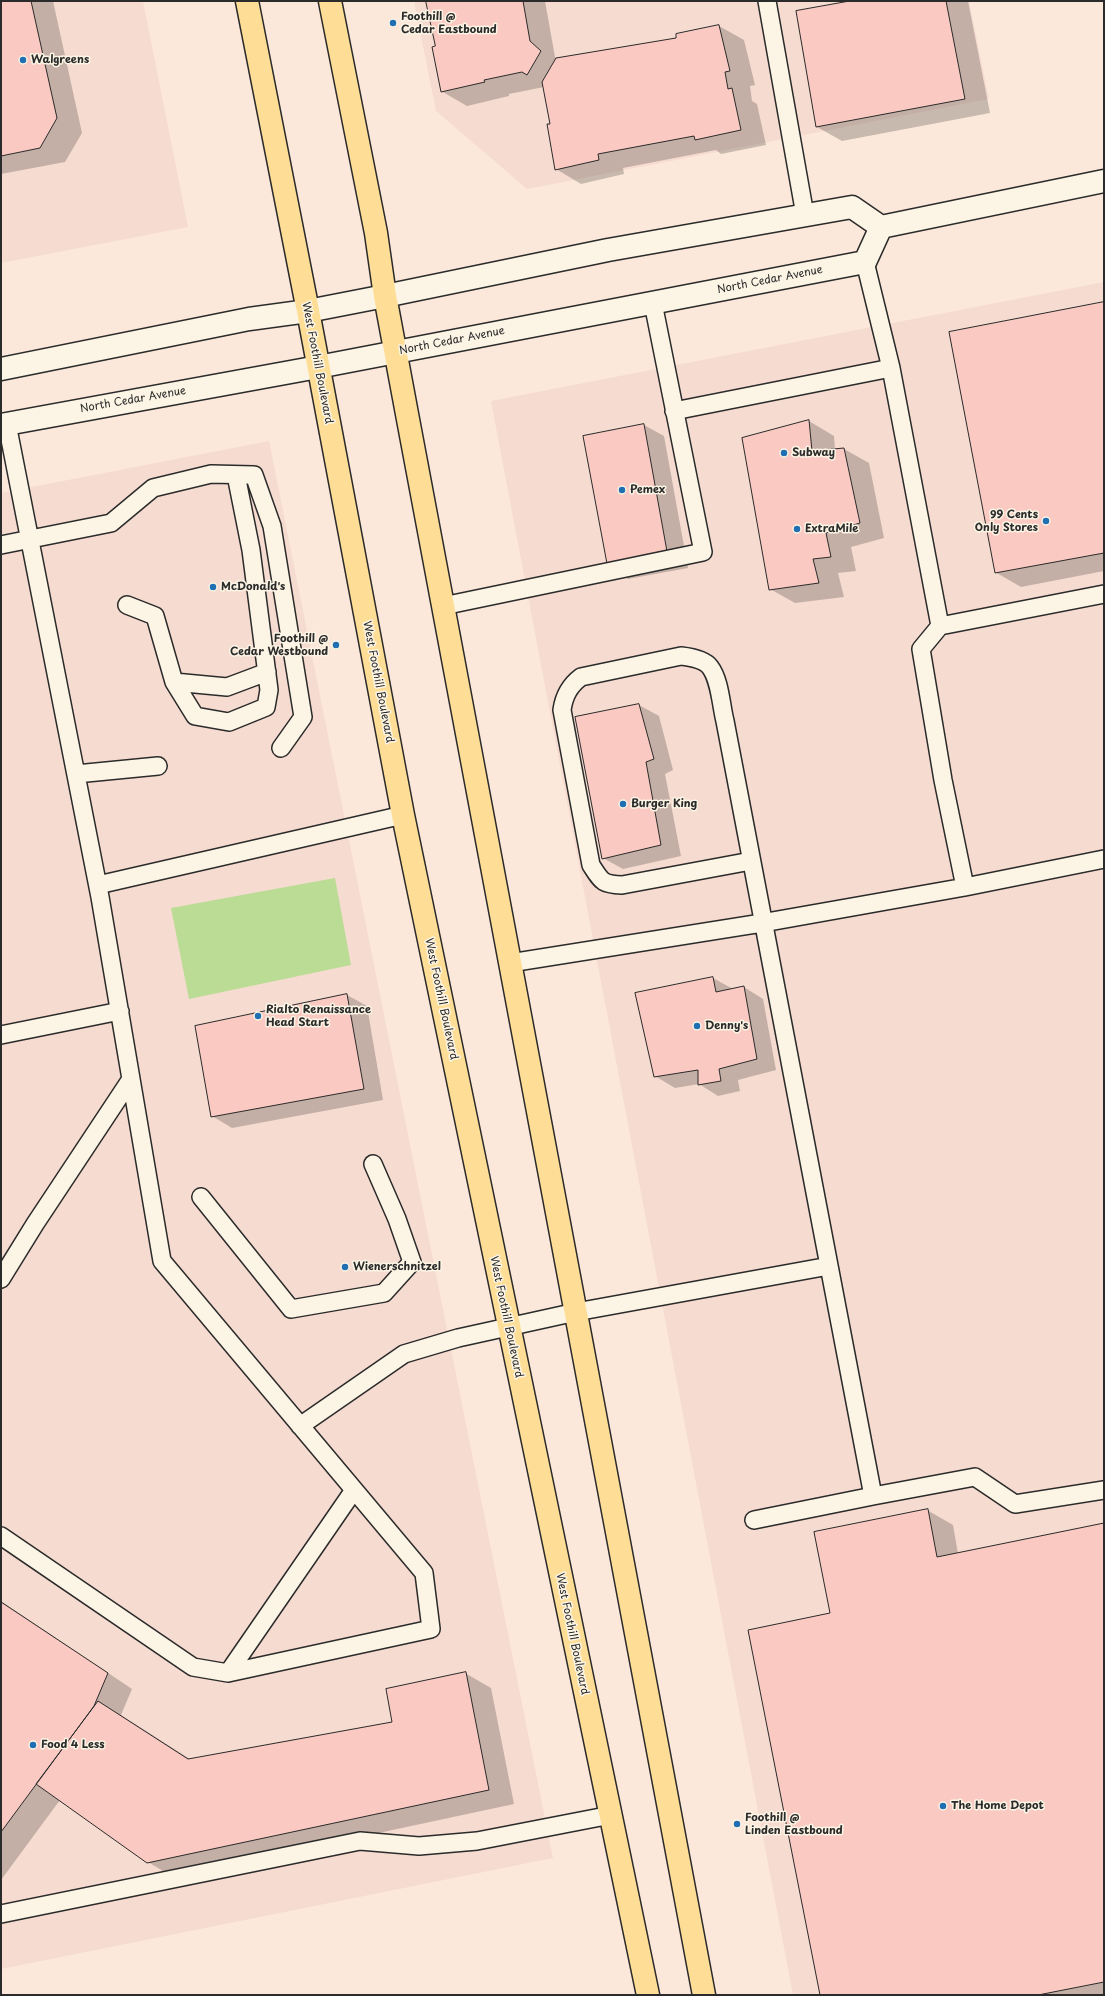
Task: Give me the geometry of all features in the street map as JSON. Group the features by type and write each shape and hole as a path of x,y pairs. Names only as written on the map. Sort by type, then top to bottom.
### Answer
{"main road":[{"name":"West Foothill Boulevard","path":"247,1 308,311 403,816 648,1995"},
{"path":"330,1 376,234 385,296 704,1995"},
{"path":"1,369 249,319 308,311 385,296 608,250 805,215 852,207 881,228 1104,181"},
{"path":"865,262 881,228"},
{"name":"North Cedar Avenue","path":"4,424 318,367 865,262"}],"lane":[{"path":"767,1 805,215"},
{"path":"865,262 891,368 940,626"},
{"path":"443,606 702,552 653,303"},
{"path":"674,411 891,368"},
{"path":"1,1536 193,1667 228,1673 431,1629 424,1573 162,1261 98,885 30,540 4,424"},
{"path":"1,546 111,523 153,488 211,474 254,475 272,526 303,716 281,748"},
{"path":"127,605 155,616 174,682 195,716 229,722 266,707 269,690 251,550 236,475"},
{"path":"965,887 943,780 921,649 940,626 1104,594"},
{"path":"751,861 622,885 606,884 591,865 562,710 564,696 573,682 580,677 681,656 698,659 709,666 715,677 725,721 751,861 762,923 873,1496"},
{"path":"174,682 227,687 266,672"},
{"path":"76,774 158,766"},
{"path":"98,885 403,816"},
{"path":"510,963 762,923 965,887 1104,859"},
{"path":"1,1035 120,1011"},
{"path":"1,1279 35,1224 131,1079"},
{"path":"201,1197 291,1309 384,1293 412,1262 397,1219 373,1164"},
{"path":"300,1426 404,1354 458,1338 576,1312 829,1266"},
{"path":"754,1520 975,1477 1015,1504 1104,1490"},
{"path":"228,1673 354,1490"},
{"path":"1,1914 360,1841 420,1846 477,1841 610,1815"}],"shaded area":[{"path":"1,1 143,1 188,227 1,263"},
{"path":"414,1 969,1 989,99 527,189 436,111"},
{"path":"1104,282 1104,1995 793,1995 491,401"},
{"path":"269,441 553,1858 1,1969 1,493"}],"green space":[{"path":"335,878 351,965 189,999 171,908"}],"building":[{"name":"Walgreens","path":"1,1 31,1 57,118 40,148 1,156"},
{"path":"426,1 523,1 530,41 541,51 527,75 522,72 484,80 485,82 441,92 432,47 435,46"},
{"path":"850,1 946,1 965,99 816,127 796,11"},
{"path":"719,25 730,71 725,72 728,89 732,88 741,130 695,140 694,136 598,154 599,160 555,170 547,124 550,124 542,82 556,58 676,38 676,34"},
{"path":"1104,302 1104,553 995,573 949,332"},
{"path":"809,420 812,451 844,448 860,523 826,533 831,557 813,559 819,583 769,590 742,438"},
{"path":"644,424 668,557 608,569 583,436"},
{"name":"Burger King","path":"639,704 654,759 646,762 661,845 602,859 575,717"},
{"name":"Denny's","path":"713,977 716,992 744,986 757,1059 719,1069 721,1081 698,1085 698,1070 654,1077 635,993"},
{"path":"347,994 364,1089 211,1117 195,1026"},
{"name":"The Home Depot","path":"928,1509 937,1557 1104,1523 1104,1982 1038,1995 820,1995 748,1630 830,1613 814,1532"},
{"name":"Food 4 Less","path":"1,1602 108,1673 94,1706 1,1832"},
{"path":"466,1672 489,1790 147,1863 36,1784 98,1701 188,1759 392,1722 386,1689"}],"place":[{"name":"Foothill @ Cedar Eastbound","path":"393,23"},
{"name":"Walgreens","path":"23,60"},
{"name":"Subway","path":"784,453"},
{"name":"Pemex","path":"622,490"},
{"name":"99 Cents Only Stores","path":"1046,521"},
{"name":"ExtraMile","path":"797,529"},
{"name":"McDonald's","path":"213,587"},
{"name":"Foothill @ Cedar Westbound","path":"336,645"},
{"name":"Burger King","path":"623,804"},
{"name":"Rialto Renaissance Head Start","path":"258,1016"},
{"name":"Denny's","path":"697,1026"},
{"name":"Wienerschnitzel","path":"345,1267"},
{"name":"Food 4 Less","path":"33,1745"},
{"name":"The Home Depot","path":"943,1806"},
{"name":"Foothill @ Linden Eastbound","path":"737,1824"}]}
